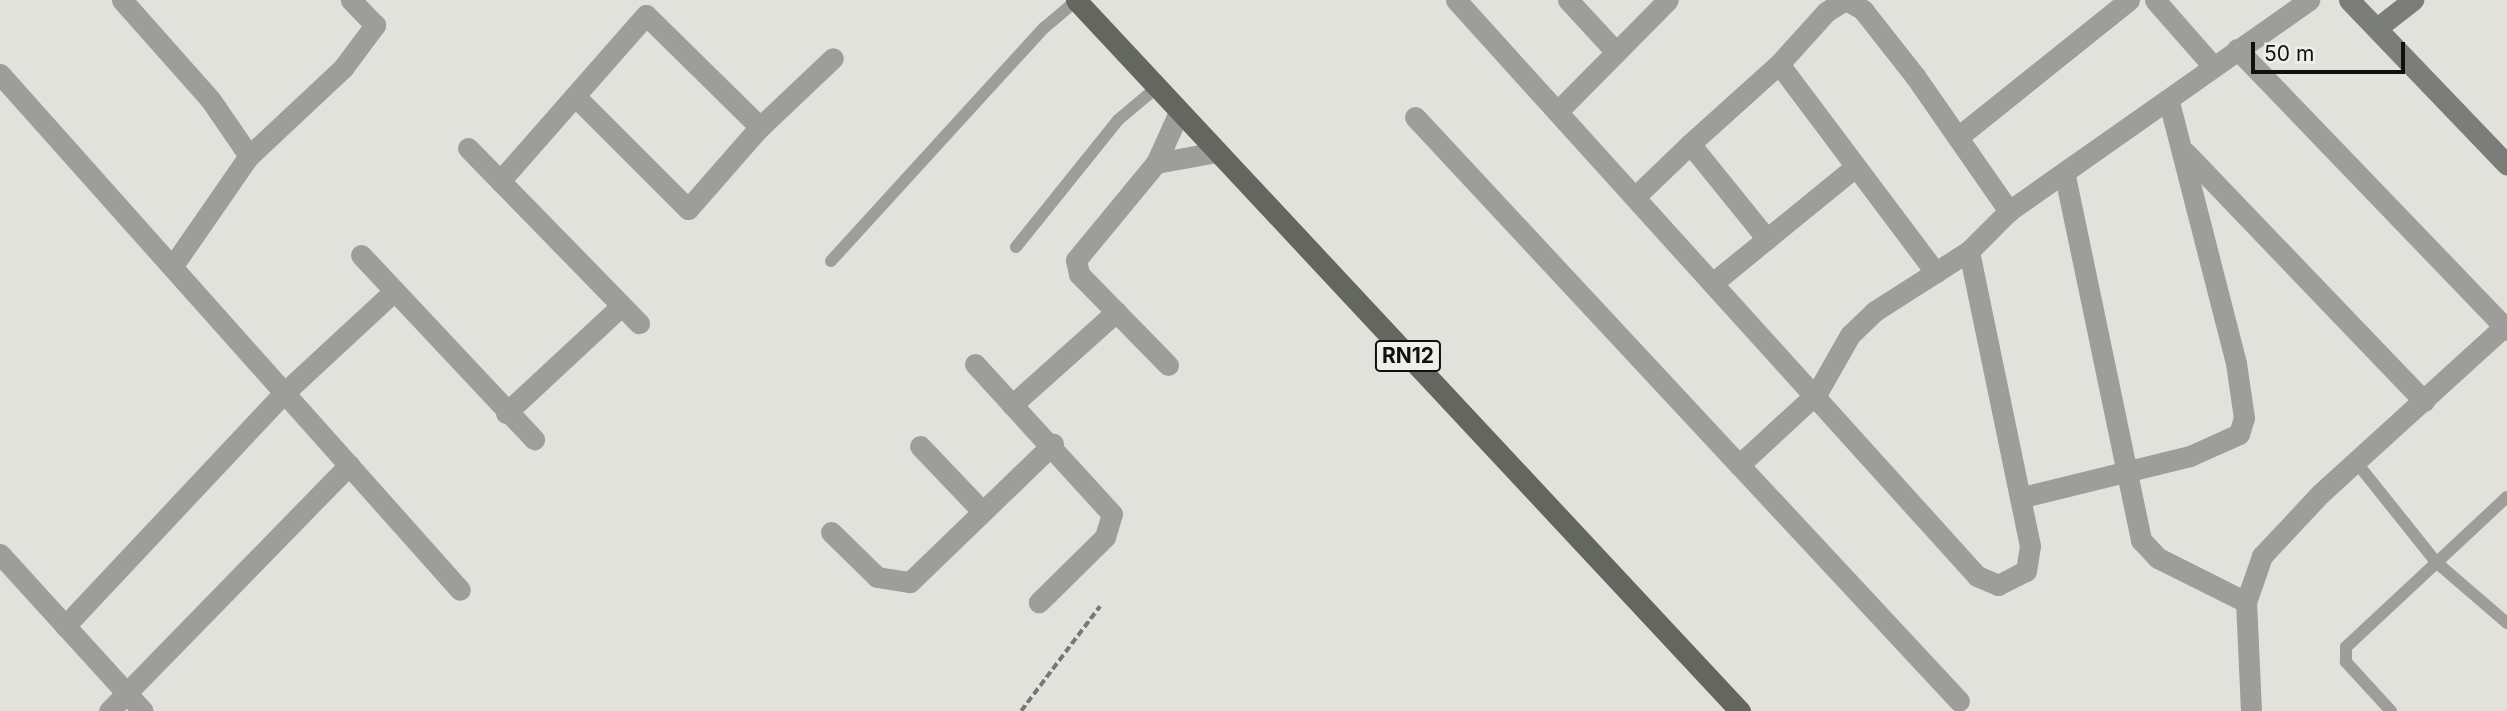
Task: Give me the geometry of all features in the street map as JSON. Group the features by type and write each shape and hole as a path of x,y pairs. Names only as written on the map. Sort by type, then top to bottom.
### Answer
{"main road":[{"name":"RN12","path":"1077,0 1156,88 1740,711"}],"street":[{"path":"122,0 210,99 249,156"},
{"path":"172,267 249,156 343,68 375,25 351,0"},
{"path":"1456,0 1992,585 2029,563 2023,497 1969,251"},
{"path":"1568,0 1616,52"},
{"path":"1558,111 1668,0"},
{"path":"1636,197 1779,64 1826,12 1846,0 1863,10 1958,137 2008,211"},
{"path":"1958,137 2129,0"},
{"path":"2155,0 2212,65"},
{"path":"1739,465 1817,393 1850,335 1875,311 1969,251 2008,211 2065,176 2169,102 2212,65 2309,0"},
{"path":"2349,0 2507,165"},
{"path":"2377,28 2413,0"},
{"path":"500,181 577,98 646,15 760,127"},
{"path":"2237,49 2464,292 2506,327 2356,462 2262,556 2246,602 2250,711"},
{"path":"577,98 688,209 760,127 833,58"},
{"path":"1779,64 1854,168 1936,273"},
{"path":"0,74 460,590"},
{"path":"2023,497 2123,473 2230,441 2244,418 2184,151 2169,102"},
{"path":"1167,365 1079,274 1076,260 1156,163 1179,112"},
{"path":"1415,117 1959,701"},
{"path":"1690,144 1767,239"},
{"path":"468,148 619,308 639,323"},
{"path":"2184,151 2424,401"},
{"path":"1156,163 1217,152"},
{"path":"1714,282 1854,168"},
{"path":"2065,176 2117,414 2123,473 2149,551 2246,602"},
{"path":"361,255 506,413 534,439"},
{"path":"65,625 285,393 394,291"},
{"path":"506,413 619,308"},
{"path":"1013,405 1116,313"},
{"path":"975,364 1053,444 1111,514 1112,524 1039,602"},
{"path":"831,532 877,577 910,582 981,510 1053,444"},
{"path":"920,446 981,510"},
{"path":"109,711 349,465"},
{"path":"0,554 143,711"}],"lane":[{"path":"831,261 1044,28 1077,0"},
{"path":"1016,247 1118,121 1156,88"},
{"path":"2356,462 2436,562 2507,623"},
{"path":"2391,711 2346,662 2346,647 2507,497"}],"path":[{"path":"1021,711 1100,606"}]}
